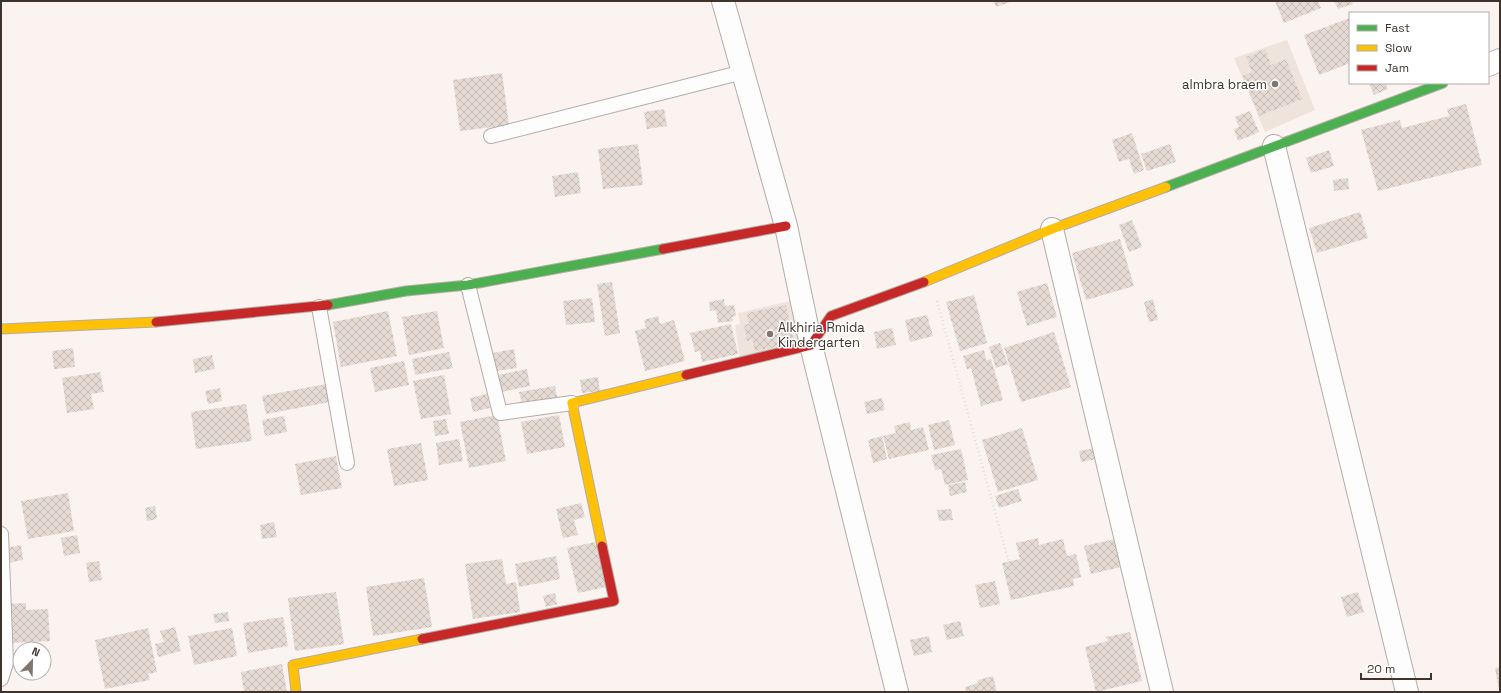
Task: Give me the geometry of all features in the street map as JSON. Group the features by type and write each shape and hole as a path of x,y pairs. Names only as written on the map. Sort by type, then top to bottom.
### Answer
{"street":[{"path":"723,1 786,226 811,345 898,692"},
{"path":"1489,65 1500,60"},
{"path":"296,692 293,665 614,601 572,403 811,345 831,316 932,279 1052,229 1440,84"},
{"path":"1274,146 1407,692"},
{"path":"1,329 173,321 319,307 406,291 468,284 786,226"},
{"path":"1052,229 1162,692"}],"lane":[{"path":"491,136 743,72"},
{"path":"468,284 500,413 572,403"},
{"path":"319,307 347,463"},
{"path":"1,534 6,663 1,679"}],"path":[{"path":"932,279 1014,581"}],"shaded area":[{"name":"almbra braem","path":"1287,40 1315,110 1265,132 1234,58"},
{"name":"Alkhiria Rmida Kindergarten","path":"795,300 806,344 740,358 735,325 740,324 738,313"}],"building":[{"path":"994,1 1013,1 996,7"},
{"path":"1275,1 1318,1 1321,8 1284,23"},
{"path":"1334,1 1352,1 1353,4 1338,9"},
{"path":"1349,18 1349,63 1319,75 1304,35"},
{"path":"1265,49 1271,65 1286,59 1302,99 1259,116 1243,76 1252,72 1246,57"},
{"path":"502,73 509,125 460,131 453,80"},
{"path":"1369,84 1386,84 1388,89 1374,95"},
{"path":"1466,104 1482,165 1378,191 1361,130 1400,120 1402,128 1449,116 1447,109"},
{"path":"664,109 667,126 647,129 644,112"},
{"path":"1250,111 1259,132 1238,141 1234,129 1239,127 1235,117"},
{"path":"1132,133 1144,170 1134,174 1129,159 1119,162 1112,140"},
{"path":"638,144 643,185 603,189 598,149"},
{"path":"1170,144 1176,162 1147,171 1141,154"},
{"path":"1329,150 1334,166 1311,173 1306,158"},
{"path":"578,172 581,193 555,197 552,176"},
{"path":"1348,178 1349,189 1334,191 1333,180"},
{"path":"1360,212 1368,238 1317,253 1309,228"},
{"path":"1132,220 1142,247 1129,252 1119,225"},
{"path":"1120,239 1134,286 1086,300 1072,253"},
{"path":"612,282 620,333 605,336 597,284"},
{"path":"1047,283 1057,317 1027,326 1017,292"},
{"path":"974,295 987,343 960,351 946,302"},
{"path":"592,298 595,322 566,325 563,301"},
{"path":"724,299 725,306 734,305 736,316 732,317 733,321 718,323 716,310 710,311 709,302"},
{"path":"1153,299 1158,320 1149,322 1144,302"},
{"path":"786,305 794,343 755,351 752,339 747,341 744,325 749,324 747,313"},
{"path":"388,311 397,356 341,367 333,322"},
{"path":"437,311 444,348 409,355 402,317"},
{"path":"927,315 933,336 910,342 905,320"},
{"path":"658,316 660,324 674,320 685,361 645,371 635,331 646,328 644,320"},
{"path":"731,324 738,354 702,362 700,351 695,352 690,333"},
{"path":"892,328 896,345 877,349 874,332"},
{"path":"1054,332 1071,387 1021,402 1004,348"},
{"path":"1000,343 1008,364 996,368 989,347"},
{"path":"73,348 75,367 54,369 52,351"},
{"path":"514,349 517,368 496,371 493,353"},
{"path":"984,350 986,360 991,359 1003,400 981,406 971,368 967,369 963,356"},
{"path":"449,352 453,368 415,375 412,359"},
{"path":"212,355 215,369 195,373 193,359"},
{"path":"404,361 409,385 375,392 370,368"},
{"path":"527,369 530,386 501,392 498,375"},
{"path":"100,372 104,392 91,394 94,409 67,413 62,378"},
{"path":"444,375 451,414 421,419 413,381"},
{"path":"598,377 600,391 582,393 580,380"},
{"path":"326,384 330,402 266,414 262,396"},
{"path":"555,386 558,402 523,409 519,392"},
{"path":"220,388 222,401 208,404 205,391"},
{"path":"487,394 490,408 473,412 470,398"},
{"path":"882,398 885,410 867,414 864,402"},
{"path":"246,404 252,441 196,449 191,412"},
{"path":"497,415 506,461 469,468 460,422"},
{"path":"559,415 565,447 527,454 521,422"},
{"path":"284,416 287,432 265,436 262,420"},
{"path":"446,419 449,434 435,436 433,421"},
{"path":"949,420 955,445 934,450 928,425"},
{"path":"910,422 911,430 923,427 929,450 889,459 883,436 896,433 894,426"},
{"path":"1022,428 1038,480 998,492 982,440"},
{"path":"882,436 887,459 873,463 868,440"},
{"path":"459,439 463,461 439,465 436,443"},
{"path":"421,443 428,480 394,486 387,449"},
{"path":"1095,448 1097,459 1081,462 1079,451"},
{"path":"961,449 968,480 945,485 941,469 935,470 931,455"},
{"path":"336,456 342,488 301,495 295,464"},
{"path":"965,482 967,492 950,496 948,485"},
{"path":"1018,489 1022,501 999,508 995,496"},
{"path":"68,493 74,531 28,539 21,501"},
{"path":"581,503 585,517 574,520 578,535 563,538 556,509"},
{"path":"155,506 157,519 147,521 145,508"},
{"path":"951,509 953,520 939,521 937,510"},
{"path":"274,522 277,537 262,539 260,525"},
{"path":"77,535 80,553 64,556 61,538"},
{"path":"1038,538 1039,545 1063,539 1067,556 1076,554 1081,577 1073,579 1074,586 1011,600 1002,563 1020,559 1016,543"},
{"path":"1115,539 1121,567 1091,574 1084,546"},
{"path":"595,542 606,587 578,593 567,548"},
{"path":"21,545 23,560 8,563 6,548"},
{"path":"556,556 560,579 519,587 515,564"},
{"path":"502,559 506,584 516,582 520,612 473,619 465,564"},
{"path":"99,561 102,580 89,582 86,563"},
{"path":"424,578 432,627 373,636 366,587"},
{"path":"995,581 1000,604 980,608 975,585"},
{"path":"336,592 344,644 295,651 288,598"},
{"path":"1358,592 1364,612 1347,617 1341,597"},
{"path":"555,593 557,604 546,607 543,596"},
{"path":"26,603 26,610 48,609 50,641 12,641 12,643 9,643 8,604"},
{"path":"228,612 229,621 215,623 213,614"},
{"path":"283,617 288,646 248,653 243,623"},
{"path":"960,621 964,636 947,640 943,625"},
{"path":"175,627 181,651 158,657 155,644 164,642 160,631"},
{"path":"148,628 157,672 148,674 150,680 105,689 95,640"},
{"path":"232,628 237,656 194,665 188,636"},
{"path":"1130,632 1142,681 1096,692 1085,647 1108,641 1106,637"},
{"path":"929,636 932,652 914,656 910,640"},
{"path":"282,664 287,692 244,692 241,672"},
{"path":"1500,667 1500,690 1499,690 1495,668"},
{"path":"993,676 997,692 966,692 965,687 978,683 978,680"}],"traffic: fast":[{"path":"1166,187 1440,84"},
{"path":"328,305 406,291 468,285 663,249"}],"traffic: slow":[{"path":"924,282 1052,229 1166,187"},
{"path":"1,329 156,322"},
{"path":"602,546 572,403 686,375"},
{"path":"296,692 293,665 422,639"}],"traffic: jam":[{"path":"663,249 786,226"},
{"path":"686,375 811,345 831,316 924,282"},
{"path":"156,322 328,305"},
{"path":"422,639 614,601 602,546"}],"place":[{"name":"almbra braem","path":"1275,84"},
{"name":"Alkhiria Rmida Kindergarten","path":"770,334"}]}
